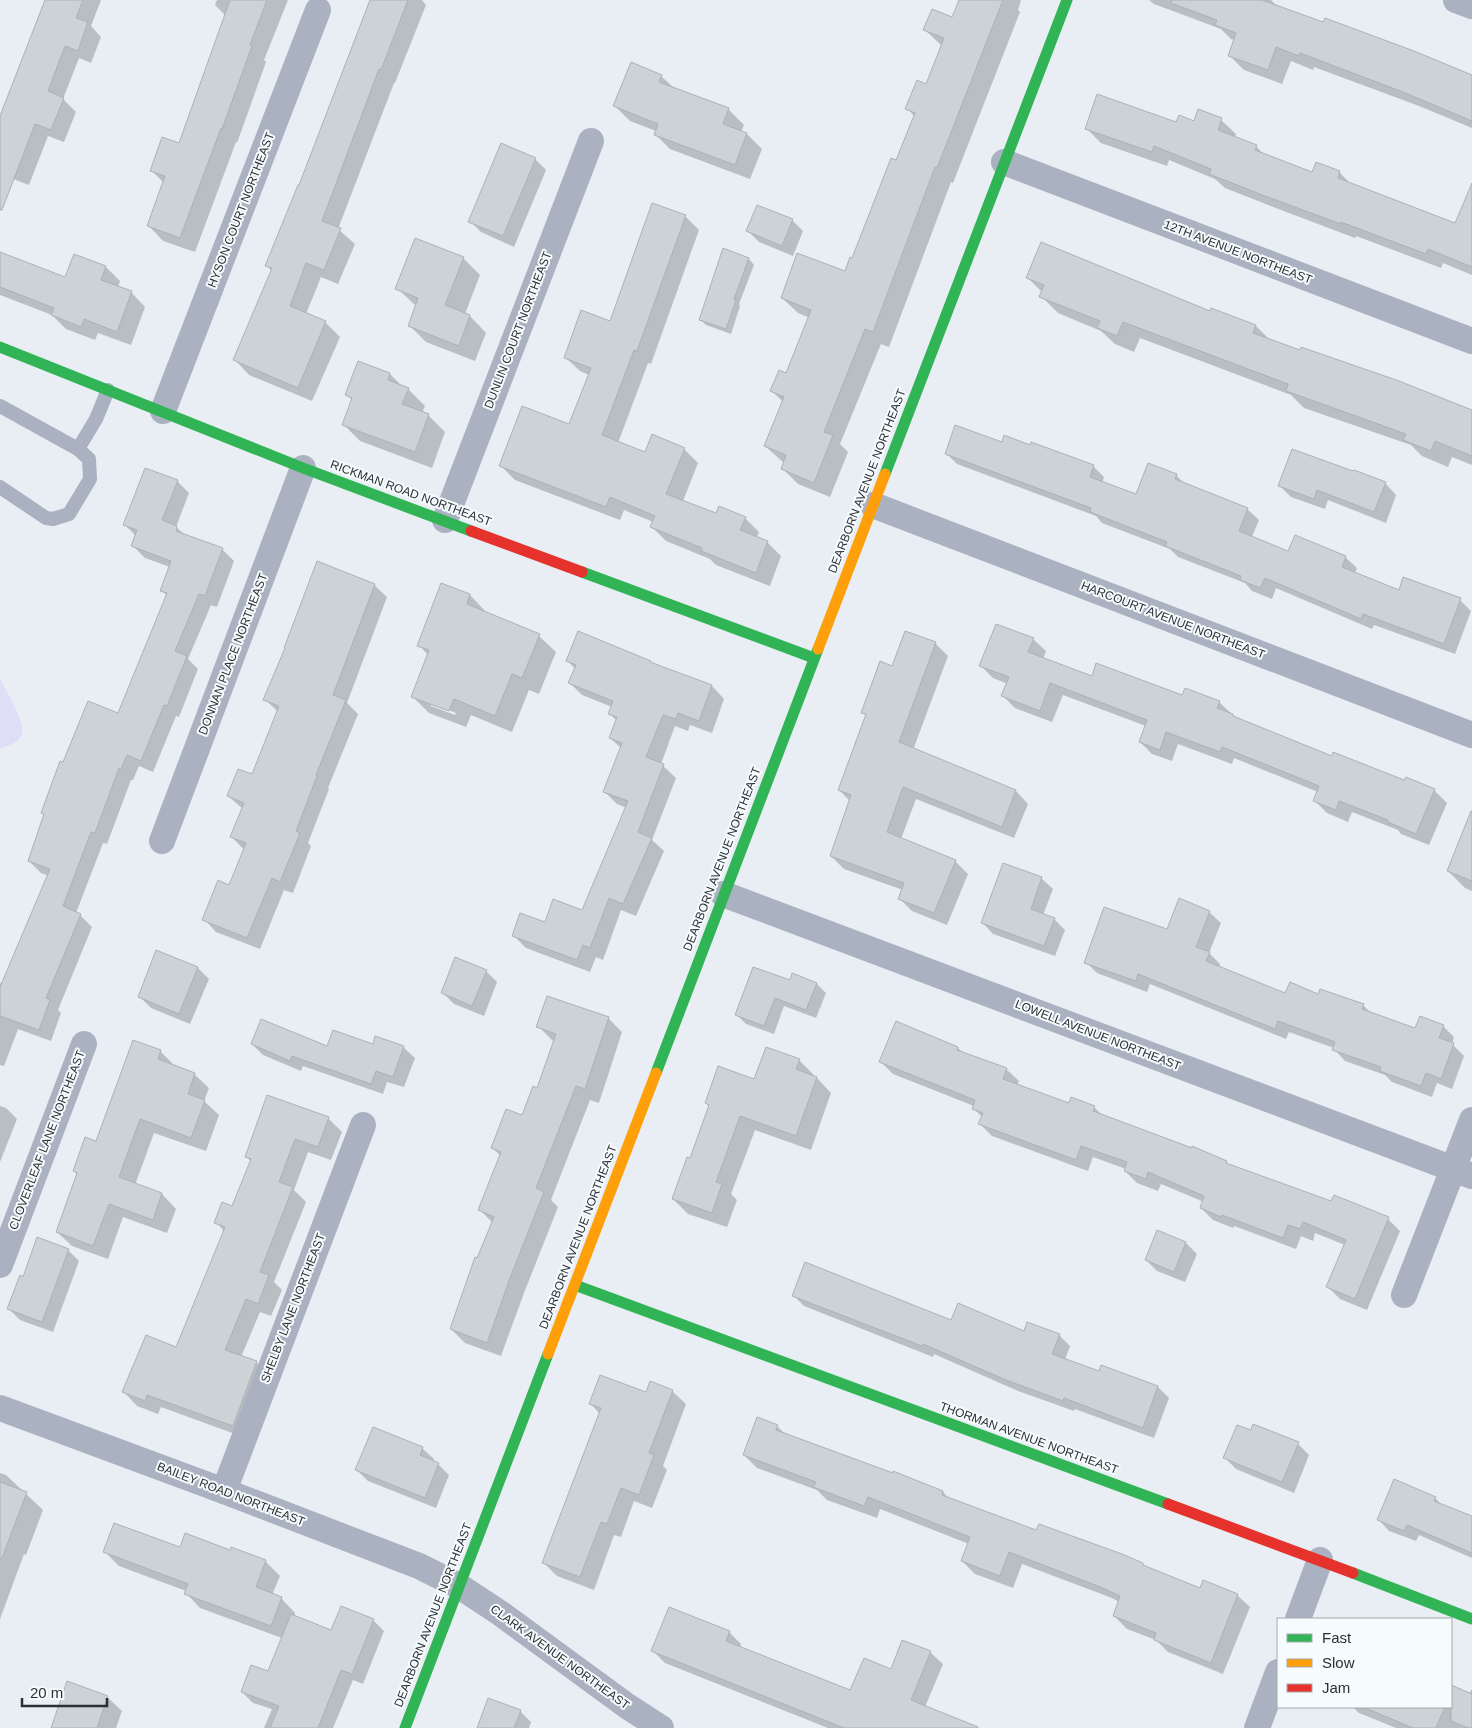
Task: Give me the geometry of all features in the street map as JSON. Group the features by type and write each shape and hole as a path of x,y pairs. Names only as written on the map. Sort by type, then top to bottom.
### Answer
{"street":[{"name":"DEARBORN AVENUE NORTHEAST","path":"405,1728 1067,0"},
{"path":"1456,0 1472,6"},
{"name":"HYSON COURT NORTHEAST","path":"163,411 318,10"},
{"name":"DUNLIN COURT NORTHEAST","path":"445,520 590,141"},
{"name":"12TH AVENUE NORTHEAST","path":"1004,162 1472,341"},
{"name":"RICKMAN ROAD NORTHEAST","path":"0,347 303,468 814,658"},
{"name":"DONNAN PLACE NORTHEAST","path":"162,841 303,468"},
{"name":"HARCOURT AVENUE NORTHEAST","path":"873,505 1472,735"},
{"name":"LOWELL AVENUE NORTHEAST","path":"723,894 1462,1173"},
{"name":"CLOVERLEAF LANE NORTHEAST","path":"0,1265 84,1044"},
{"path":"1404,1295 1462,1173 1472,1120"},
{"name":"SHELBY LANE NORTHEAST","path":"224,1491 363,1125"},
{"name":"THORMAN AVENUE NORTHEAST","path":"574,1285 1320,1560 1472,1619"},
{"name":"BAILEY ROAD NORTHEAST","path":"0,1408 419,1566 459,1586"},
{"path":"1298,1618 1320,1560"},
{"name":"CLARK AVENUE NORTHEAST","path":"459,1586 500,1613 627,1706 661,1728"},
{"path":"1257,1728 1277,1675"}],"lane":[{"path":"78,450 96,419 108,390"},
{"path":"0,406 78,450 89,459 90,479 69,514 53,519 46,518 0,487"}],"shaded area":[{"path":"0,679 21,721 22,733 16,742 0,748"}],"building":[{"path":"45,0 83,0 76,18 88,22 78,51 65,46 48,91 64,98 51,130 35,124 2,210 0,210 0,116"},
{"path":"230,0 267,0 222,129 180,238 147,226 165,176 150,171 162,137 179,143"},
{"path":"370,0 408,0 381,70 379,69 322,221 341,228 324,270 306,263 290,306 326,321 298,388 233,360 272,268 265,266 299,185"},
{"path":"959,0 1003,0 937,168 935,167 873,332 865,329 824,432 833,435 814,483 781,469 786,455 764,446 784,397 770,391 779,370 786,373 811,310 781,298 797,253 845,271 850,257 852,258 891,158 896,160 915,113 905,109 917,80 926,84 944,38 923,30 932,9 952,17"},
{"path":"1172,0 1262,0 1323,22 1325,18 1414,51 1472,75 1472,121 1403,92 1300,53 1299,56 1276,47 1268,70 1228,56 1236,33 1215,25 1217,20 1171,3"},
{"path":"631,62 662,75 659,82 729,108 723,124 747,133 735,165 654,135 658,124 613,106"},
{"path":"1097,94 1176,122 1179,115 1194,121 1198,109 1222,118 1218,130 1257,145 1255,150 1312,172 1316,162 1340,171 1338,178 1455,223 1472,183 1472,267 1428,249 1426,254 1265,196 1209,174 1211,169 1154,146 1152,152 1085,129"},
{"path":"501,143 536,158 503,236 468,222"},
{"path":"652,203 686,215 637,351 634,350 602,435 645,452 652,434 685,448 666,494 716,513 719,506 746,517 740,530 768,541 756,573 701,551 702,548 650,527 655,516 610,497 606,507 499,466 522,406 569,424 591,368 564,358 581,310 610,321"},
{"path":"757,205 793,219 782,246 746,231"},
{"path":"415,238 464,257 445,305 470,315 459,346 408,326 418,298 395,289"},
{"path":"1041,242 1210,311 1211,308 1256,325 1253,333 1300,350 1301,347 1399,381 1472,410 1472,456 1435,441 1431,451 1403,440 1406,434 1286,391 1288,384 1123,322 1117,336 1097,328 1100,321 1039,297 1044,285 1026,278"},
{"path":"723,248 749,258 734,299 736,300 726,329 699,320"},
{"path":"0,252 65,277 74,254 106,266 101,280 132,291 117,332 84,319 81,327 51,315 54,308 0,287"},
{"path":"358,361 390,373 388,380 409,388 402,404 429,414 415,452 342,425 352,398 345,395"},
{"path":"955,425 1002,442 1004,435 1030,445 1031,442 1094,465 1090,477 1136,494 1148,463 1177,474 1175,479 1248,508 1239,531 1288,551 1295,535 1346,556 1342,567 1399,590 1403,577 1461,598 1444,644 1363,614 1361,619 1265,578 1260,588 1240,580 1241,576 1165,546 1167,542 1090,512 1091,508 945,454"},
{"path":"1292,449 1386,482 1374,512 1317,490 1314,499 1278,486"},
{"path":"145,468 178,480 162,520 177,526 176,531 223,548 205,596 199,594 175,651 187,656 167,706 164,705 141,761 127,755 121,769 119,768 95,833 91,832 63,906 81,914 46,998 50,1000 39,1030 0,1016 0,987 50,869 28,861 44,814 41,813 60,761 63,762 88,701 118,713 167,593 160,591 171,561 131,546 137,530 123,525"},
{"path":"317,561 375,584 333,695 346,700 296,831 300,833 280,882 272,878 247,938 202,920 218,880 229,885 246,843 230,837 244,803 227,796 238,769 252,774 279,706 263,700 285,648"},
{"path":"441,583 470,594 467,604 540,634 522,678 512,674 495,716 454,699 449,711 411,697 429,650 417,646"},
{"path":"996,624 1034,638 1028,652 1092,676 1096,663 1182,695 1185,688 1220,701 1217,708 1233,714 1233,716 1332,756 1333,752 1404,780 1406,777 1435,789 1416,834 1388,822 1388,820 1339,801 1336,810 1313,801 1319,786 1222,747 1220,752 1166,732 1160,750 1139,742 1147,720 1050,683 1040,711 1001,696 1009,677 979,666"},
{"path":"578,631 650,662 712,685 699,721 678,713 676,719 663,715 646,757 664,764 638,832 652,838 623,904 609,898 590,948 583,945 577,960 512,936 520,913 545,922 553,899 582,910 628,801 603,792 622,743 609,738 617,717 608,714 613,701 568,683 576,665 566,661"},
{"path":"905,631 936,642 899,742 1016,790 1002,827 903,787 887,832 956,860 934,913 898,899 904,883 830,856 851,795 838,790 866,714 861,713 880,661 892,666"},
{"path":"1472,811 1472,881 1447,871"},
{"path":"1003,863 1042,877 1031,909 1055,918 1044,946 981,923"},
{"path":"1179,898 1210,911 1196,947 1210,952 1206,961 1285,993 1290,982 1318,994 1320,989 1364,1004 1362,1009 1415,1028 1420,1016 1444,1025 1439,1038 1454,1043 1441,1079 1426,1073 1421,1086 1380,1071 1381,1067 1332,1050 1335,1042 1278,1021 1275,1029 1138,974 1136,981 1084,963 1104,907 1167,929"},
{"path":"156,950 198,967 179,1014 138,997"},
{"path":"455,957 487,970 472,1006 441,993"},
{"path":"753,967 790,980 792,973 817,983 806,1010 775,998 764,1026 735,1015"},
{"path":"547,996 609,1017 585,1089 576,1086 536,1188 544,1192 487,1343 450,1329 475,1257 477,1258 494,1217 478,1210 501,1152 491,1148 506,1109 522,1115 533,1086 537,1088 556,1034 536,1027"},
{"path":"261,1019 327,1046 333,1030 373,1044 375,1036 404,1046 393,1077 376,1071 371,1084 292,1056 290,1061 251,1044"},
{"path":"896,1021 958,1047 957,1050 1007,1068 1003,1079 1069,1103 1071,1097 1095,1106 1093,1111 1192,1148 1192,1146 1227,1161 1226,1163 1331,1201 1334,1195 1389,1217 1355,1299 1326,1287 1346,1240 1303,1222 1300,1229 1288,1225 1283,1238 1200,1208 1204,1196 1148,1172 1146,1179 1124,1171 1127,1162 1081,1146 1076,1160 978,1124 983,1113 972,1109 975,1100 879,1062"},
{"path":"133,1040 161,1050 158,1059 195,1073 188,1094 205,1100 191,1138 140,1119 119,1177 162,1193 153,1220 109,1204 93,1246 56,1232 77,1173 73,1171 85,1137 96,1141"},
{"path":"766,1047 800,1059 796,1069 817,1077 796,1136 740,1116 716,1182 722,1184 712,1213 672,1199 687,1157 690,1158 709,1105 705,1103 718,1066 754,1079"},
{"path":"267,1095 329,1117 318,1147 295,1139 279,1182 293,1187 260,1272 269,1275 258,1304 246,1299 225,1350 257,1361 233,1426 147,1395 145,1401 122,1392 146,1335 176,1347 225,1227 214,1223 222,1202 232,1206 251,1159 245,1157"},
{"path":"1157,1230 1186,1242 1174,1272 1145,1260"},
{"path":"37,1237 69,1249 42,1322 7,1309 20,1275 23,1277"},
{"path":"805,1262 951,1320 958,1303 1024,1331 1027,1322 1060,1334 1052,1354 1099,1371 1101,1365 1158,1386 1143,1428 1064,1398 1063,1401 1006,1380 923,1344 922,1346 792,1296"},
{"path":"600,1375 646,1392 650,1381 673,1390 649,1453 654,1455 639,1495 621,1488 607,1524 601,1522 580,1577 542,1563 601,1408 589,1404"},
{"path":"757,1417 778,1425 776,1430 893,1473 893,1471 943,1491 942,1495 1036,1530 1039,1524 1122,1554 1143,1563 1143,1565 1200,1588 1203,1580 1238,1594 1211,1663 1154,1640 1156,1633 1113,1616 1120,1596 1098,1586 1009,1552 1000,1576 961,1561 970,1537 868,1497 864,1506 813,1487 816,1482 743,1455"},
{"path":"1253,1424 1299,1442 1282,1482 1223,1458 1237,1425 1251,1430"},
{"path":"373,1427 423,1447 420,1455 439,1463 425,1498 355,1470"},
{"path":"1394,1479 1436,1497 1434,1501 1472,1516 1472,1553 1407,1525 1404,1531 1377,1520"},
{"path":"0,1482 27,1492 2,1558 0,1558"},
{"path":"114,1523 180,1547 185,1533 230,1550 231,1547 266,1560 256,1587 282,1597 271,1626 184,1594 188,1584 103,1552"},
{"path":"341,1606 374,1619 352,1674 341,1670 318,1728 270,1728 279,1706 241,1692 251,1665 268,1671 291,1614 331,1630"},
{"path":"669,1607 730,1631 726,1641 850,1690 864,1658 891,1669 902,1640 931,1651 911,1700 978,1728 844,1728 651,1651"},
{"path":"67,1681 108,1696 97,1728 51,1728"},
{"path":"1452,1685 1472,1694 1472,1728 1451,1721"},
{"path":"488,1698 521,1710 514,1728 477,1728"},
{"path":"1365,1708 1445,1708 1436,1728 1413,1728"}],"traffic: fast":[{"path":"885,474 1067,0"},
{"path":"0,347 303,468 471,531"},
{"path":"582,572 814,658"},
{"path":"656,1073 818,649"},
{"path":"575,1285 1168,1504"},
{"path":"405,1728 548,1354"},
{"path":"1353,1573 1472,1619"}],"traffic: slow":[{"path":"818,649 885,474"},
{"path":"548,1354 656,1073"}],"traffic: jam":[{"path":"471,531 582,572"},
{"path":"1168,1504 1353,1573"}]}
